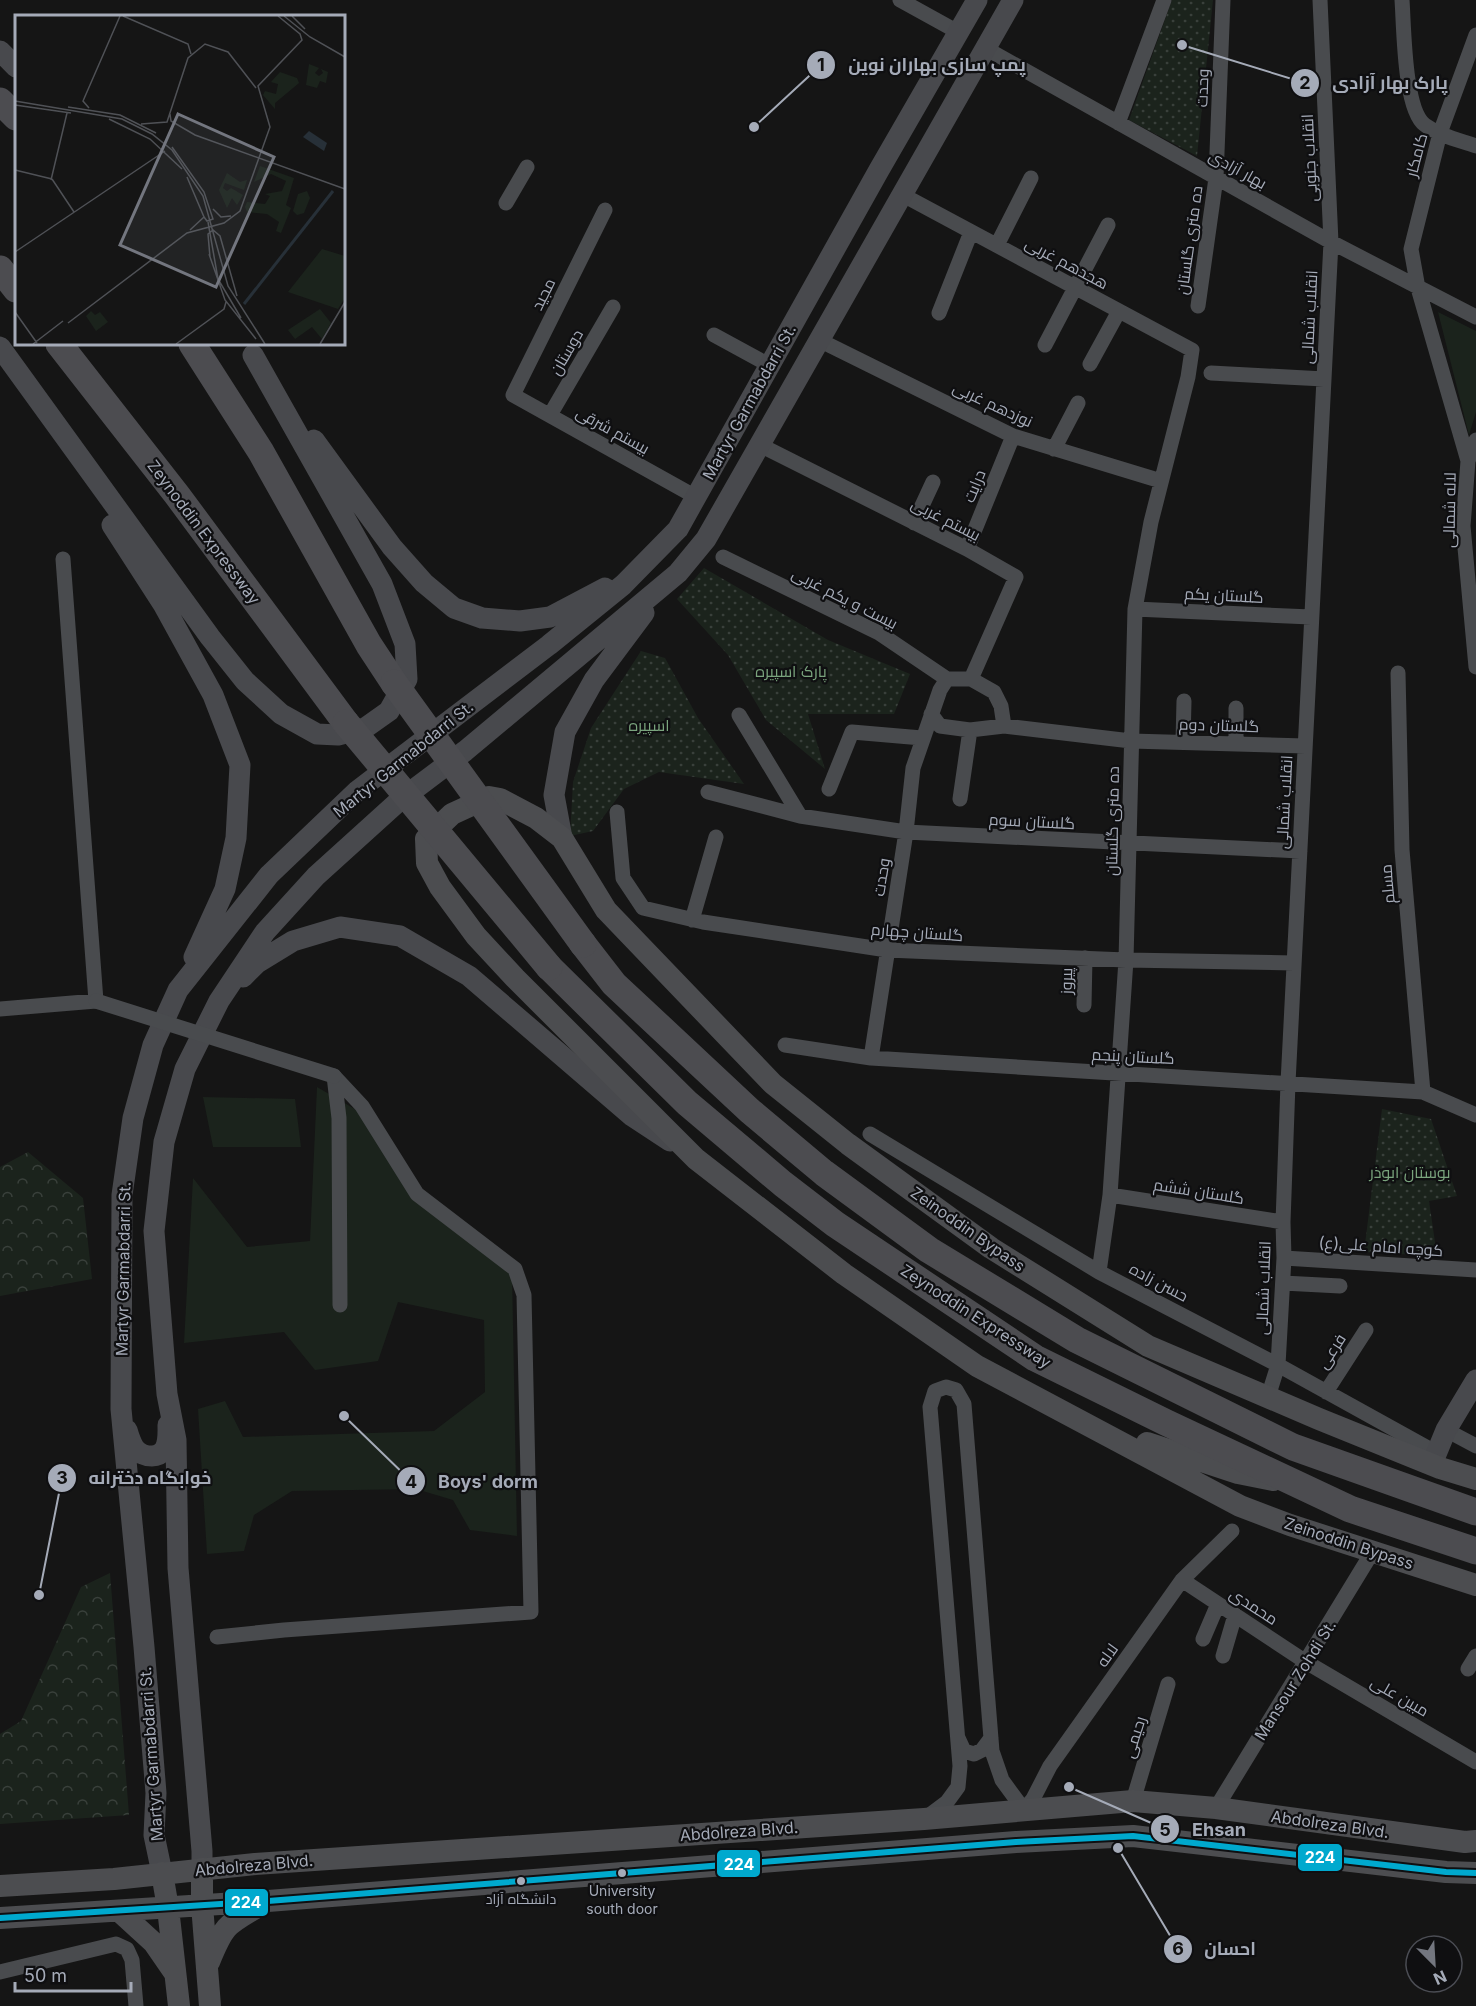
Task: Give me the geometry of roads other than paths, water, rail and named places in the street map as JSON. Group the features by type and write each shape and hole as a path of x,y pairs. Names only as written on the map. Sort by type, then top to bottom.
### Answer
{"highway":[{"path":"0,101 15,116"},
{"path":"0,269 15,288"},
{"name":"Zeynoddin Expressway","path":"60,345 177,495 346,723 549,967 687,1103 783,1184 835,1224 1035,1358 1350,1509 1476,1551"},
{"name":"Zeynoddin Expressway","path":"193,345 261,452 369,645 583,944 614,984 750,1111 824,1173 929,1250 1077,1340 1293,1447 1476,1512"}],"main road":[{"name":"Martyr Garmabdarri St.","path":"162,1874 154,1835 156,1793 121,1409 122,1195 133,1118 153,1045 178,990 269,874 357,791 549,645 623,585 678,529 977,0"},
{"name":"Martyr Garmabdarri St.","path":"202,1869 178,1568 176,1440 167,1394 154,1231 164,1142 185,1069 219,1001 265,932 316,876 400,800 465,751 678,573 706,539 1013,0"},
{"path":"958,32 985,48"},
{"path":"0,51 15,66"},
{"path":"0,347 210,637 245,681 281,714 317,734 338,735 365,728 388,711 407,679 405,644 382,584 248,349"},
{"path":"248,349 392,547 424,583 454,608 482,618 520,621 549,617 609,586 678,529"},
{"path":"30,389 100,506 163,604 213,695 240,765 236,838 225,889 178,990"},
{"path":"562,838 554,795 565,732 594,680 666,583"},
{"name":"Zeinoddin Bypass","path":"1476,1479 1434,1458 1268,1397 1148,1346 992,1248 848,1144 773,1084 606,910 562,838 536,818 500,799 489,797 452,814 426,839 427,863 440,887 476,936 580,1044 696,1159 844,1274 977,1366 1240,1506 1290,1525 1476,1585"},
{"path":"219,1001 257,963 293,941 340,927 400,936 469,976 632,1116 696,1159"},
{"path":"1434,1458 1446,1430 1476,1380"},
{"path":"121,1409 131,1444 137,1452 146,1456 157,1456 164,1449 168,1439 167,1394"},
{"path":"1040,1399 1166,1451 1238,1473 1302,1487"},
{"name":"Abdolreza Blvd.","path":"0,1886 114,1879 255,1864 924,1819 1133,1801 1216,1808 1453,1840 1476,1841"},
{"name":"Abdolreza Blvd.","path":"0,1918 168,1908 1016,1842 1133,1836 1446,1872 1476,1873"},
{"path":"1446,1872 1457,1863 1459,1856 1453,1840"},
{"path":"202,1869 202,1905 210,2006"},
{"path":"162,1874 168,1908 178,2006"},
{"path":"206,1969 219,1936 232,1920 268,1900"},
{"path":"119,1911 154,1943 176,1976"}],"street":[{"path":"900,0 958,32"},
{"path":"1118,123 1164,0"},
{"name":"وحدت","path":"1216,178 1223,0"},
{"name":"انقلاب جنوبی","path":"1320,0 1331,242"},
{"path":"1402,0 1409,96 1422,123 1440,134 1476,146"},
{"name":"کامکار","path":"1418,288 1411,249 1440,134 1475,40"},
{"name":"بهار آزادی","path":"985,48 1331,242 1476,317"},
{"path":"506,202 527,167"},
{"path":"996,245 1031,178"},
{"name":"ده متری گلستان","path":"1198,306 1216,178"},
{"name":"هجدهم غربی","path":"901,194 1192,350 1188,377"},
{"name":"مجید","path":"513,395 605,210"},
{"path":"1045,345 1108,225"},
{"path":"939,313 971,232"},
{"name":"انقلاب شمالی","path":"1268,1397 1278,1365 1283,1283 1288,1083 1331,242"},
{"name":"لاله شمالی","path":"1418,288 1472,463 1470,528 1476,667"},
{"name":"دوستان","path":"550,415 613,307"},
{"path":"1090,364 1119,311"},
{"path":"714,335 770,365"},
{"name":"نوزدهم غربی","path":"819,340 1014,436 1161,481"},
{"path":"1211,373 1324,379"},
{"name":"ده متری گلستان","path":"1100,1272 1110,1195 1126,960 1135,609 1151,522 1188,377"},
{"name":"بیستم شرقی","path":"513,395 696,497"},
{"path":"1054,449 1078,403"},
{"name":"درایت","path":"967,549 1014,436"},
{"path":"1472,463 1476,440"},
{"name":"بیستم غربی","path":"760,445 967,549 1016,577 971,679"},
{"path":"914,523 933,482"},
{"name":"بیست و یکم غربی","path":"723,557 879,633 947,679"},
{"path":"63,559 96,1002"},
{"name":"گلستان یکم","path":"1135,609 1311,617"},
{"name":"مسلم","path":"1398,673 1402,850 1424,1092"},
{"path":"947,679 971,679 994,692 1001,706 1004,726"},
{"name":"وحدت","path":"871,1058 906,832 913,768 931,714 947,679"},
{"path":"1183,742 1184,701"},
{"path":"1236,708 1236,744"},
{"path":"931,714 940,726 970,730 1004,726 1131,741"},
{"path":"739,716 800,816"},
{"path":"960,799 970,730"},
{"path":"829,789 852,732 922,738"},
{"name":"گلستان دوم","path":"1131,741 1305,746"},
{"name":"گلستان سوم","path":"708,792 800,816 906,832 1300,851"},
{"name":"گلستان چهارم","path":"617,812 623,878 643,908 692,920 887,950 1126,960 1294,963"},
{"path":"692,920 716,837"},
{"name":"پیروز","path":"1084,1005 1085,958"},
{"path":"0,1009 96,1002 334,1076 362,1106 417,1194 515,1269 524,1295 531,1612 217,1637"},
{"name":"گلستان پنجم","path":"785,1045 871,1058 1424,1092 1476,1115"},
{"path":"334,1076 339,1118 340,1305"},
{"name":"حسن زاده","path":"870,1134 1100,1272 1278,1365 1434,1458"},
{"name":"گلستان ششم","path":"1110,1195 1283,1222"},
{"name":"کوچه امام علی(ع)","path":"1284,1258 1476,1270"},
{"path":"1283,1283 1340,1286"},
{"name":"فرعی","path":"1326,1392 1366,1330"},
{"path":"924,1819 947,1802 958,1787 960,1766 930,1407 935,1391 946,1387 956,1390 964,1404 992,1751 1002,1780 1024,1810"},
{"path":"1446,1430 1476,1446"},
{"name":"لاله","path":"1024,1810 1033,1799 1050,1766 1182,1580 1232,1531"},
{"name":"Mansour Zohdi St.","path":"1216,1808 1373,1551"},
{"name":"محمدی","path":"1182,1580 1306,1662"},
{"path":"1203,1639 1218,1604"},
{"path":"1223,1656 1235,1615"},
{"name":"مبین علی","path":"1306,1662 1476,1762"},
{"name":"رحیمی","path":"1133,1801 1168,1684"},
{"path":"958,1738 964,1751 974,1754 982,1750 991,1738"},
{"path":"0,1972 116,1944 127,1949 132,1960 136,2006"}],"place":[{"name":"پارک بهار آزادی","path":"1182,45"},
{"name":"پمپ سازی بهاران نوین","path":"754,127"},
{"name":"Boys' dorm","path":"344,1416"},
{"name":"خوابگاه دخترانه","path":"39,1595"},
{"name":"Ehsan","path":"1069,1787"},
{"name":"احسان","path":"1118,1848"},
{"name":"University south door","path":"622,1873"},
{"name":"دانشگاه آزاد","path":"521,1881"}],"park label":[{"name":"پارک اسپیره","path":"791,671"},
{"name":"اسپیره","path":"649,725"},
{"name":"بوستان ابوذر","path":"1410,1172"}]}
